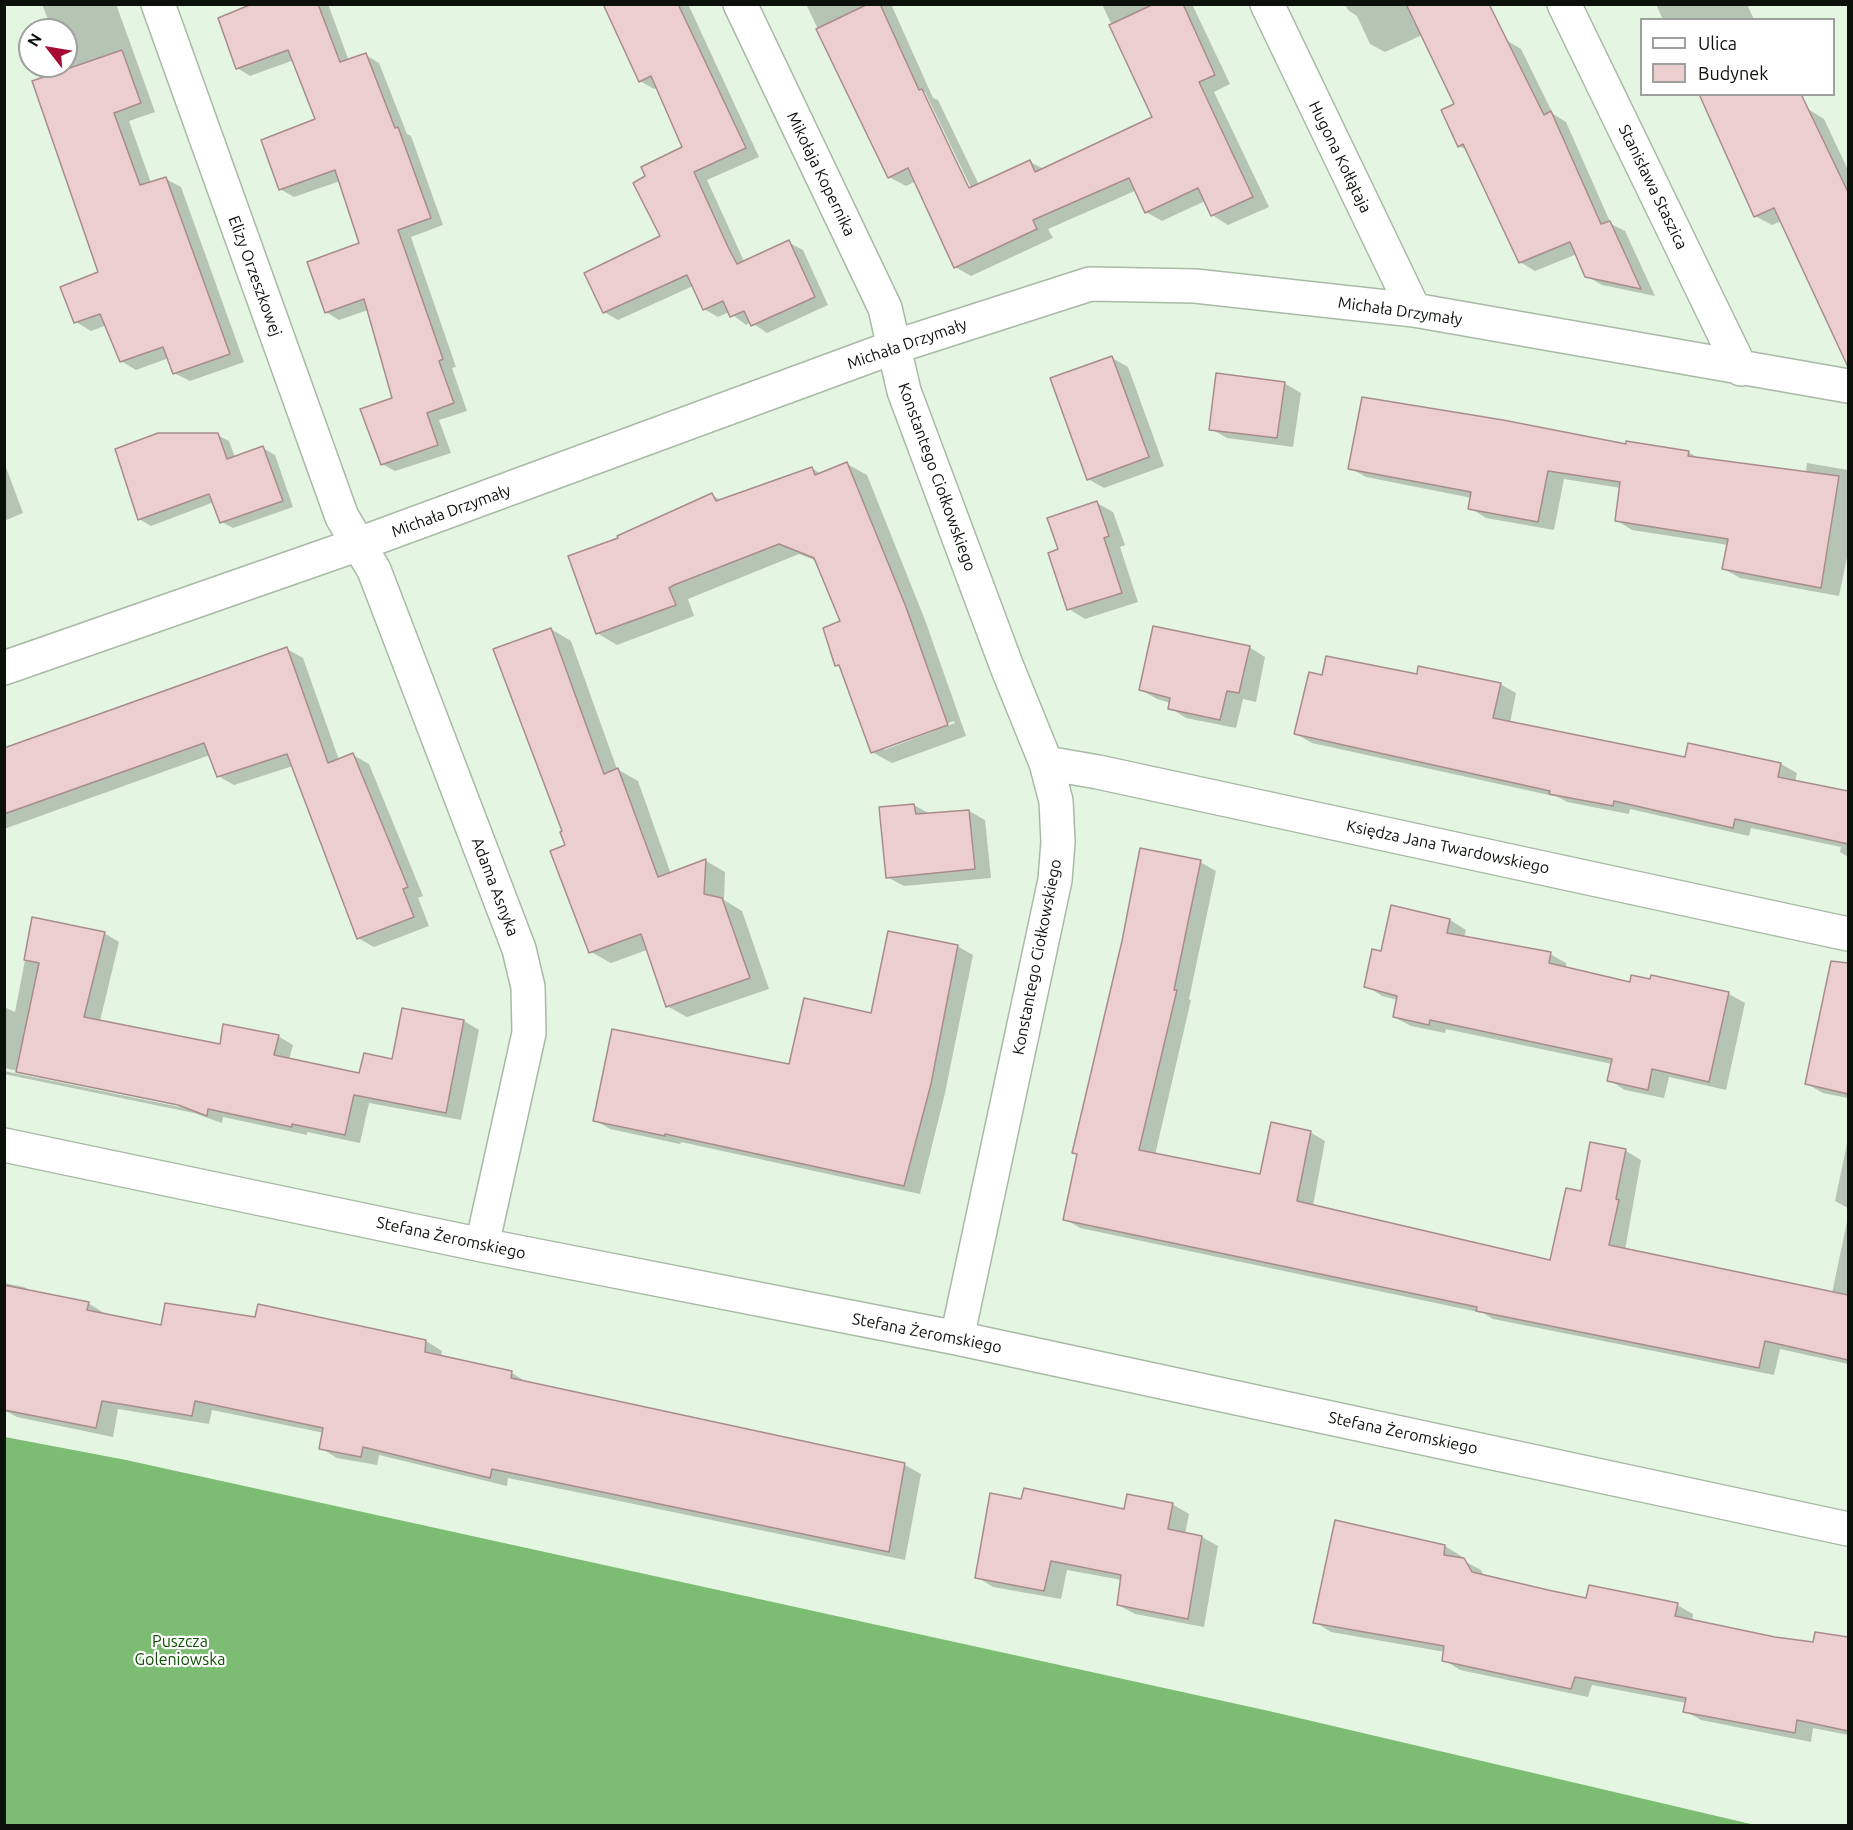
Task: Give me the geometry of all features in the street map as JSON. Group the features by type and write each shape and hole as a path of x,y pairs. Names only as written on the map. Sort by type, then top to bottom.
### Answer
{"street":[{"name":"Elizy Orzeszkowej","path":"158,4 342,517 359,544"},
{"name":"Mikołaja Kopernika","path":"740,4 885,308 894,347"},
{"name":"Hugona Kołłątaja","path":"1266,4 1414,310"},
{"name":"Stanisława Staszica","path":"1564,4 1741,369"},
{"name":"Michała Drzymały","path":"4,668 359,544 894,347 1090,284 1195,286 1414,310 1848,387"},
{"name":"Konstantego Ciołkowskiego","path":"894,347 904,391 1011,677 1046,763 1056,801 1058,842 1055,880 957,1338"},
{"name":"Adama Asnyka","path":"359,544 374,570 511,927 528,987 529,1032 482,1245"},
{"name":"Księdza Jana Twardowskiego","path":"1046,763 1098,772 1848,934"},
{"name":"Stefana Żeromskiego","path":"4,1145 482,1245 957,1338 1848,1528"}],"green space":[{"name":"Puszcza Goleniowska","path":"5,1437 126,1460 1269,1711 1755,1825 5,1825"}],"building":[{"path":"252,4 318,4 340,62 366,53 395,128 398,127 431,218 398,230 443,359 439,361 454,403 427,413 438,445 381,465 360,409 392,398 364,299 325,313 307,262 359,243 335,170 279,190 261,140 315,119 288,50 236,69 218,18"},
{"path":"603,4 678,4 746,148 694,172 729,249 737,264 789,240 815,297 751,326 744,311 730,317 723,301 703,310 687,275 603,313 584,273 660,236 633,183 645,176 641,167 682,147 651,76 639,82"},
{"path":"868,4 880,4 919,90 922,89 969,188 1030,160 1035,172 1152,117 1109,25 1154,4 1183,4 1215,75 1199,82 1253,197 1211,216 1198,188 1145,213 1129,178 1033,220 1037,229 954,268 908,168 888,178 816,29"},
{"path":"1406,4 1489,4 1544,115 1551,111 1601,224 1610,221 1641,289 1585,277 1570,242 1519,263 1463,144 1458,147 1441,110 1454,104"},
{"path":"122,50 141,103 114,113 140,185 166,177 230,354 173,374 163,347 120,362 100,314 74,323 60,287 98,272 32,81 41,78 78,78 78,65"},
{"path":"1700,96 1802,96 1848,192 1848,367 1774,208 1754,217"},
{"path":"1112,356 1149,457 1087,480 1050,378"},
{"path":"1216,373 1285,382 1277,438 1209,430"},
{"path":"1362,397 1503,420 1626,444 1626,441 1689,451 1688,456 1839,476 1821,588 1722,569 1728,539 1615,521 1620,482 1548,471 1538,522 1468,509 1471,492 1348,469"},
{"path":"158,433 218,433 227,459 263,446 283,501 220,523 209,494 138,520 115,449"},
{"path":"847,462 906,607 948,725 871,753 839,665 835,666 823,628 840,621 814,558 779,544 674,585 669,588 676,605 596,634 568,556 618,538 617,536 712,493 716,501 812,467 815,475"},
{"path":"1097,501 1109,536 1104,538 1122,593 1067,610 1048,553 1058,549 1047,518"},
{"path":"1153,626 1250,646 1239,693 1227,691 1220,720 1168,709 1170,698 1139,690"},
{"path":"551,628 604,774 618,768 658,877 706,859 704,894 722,898 750,978 666,1007 641,934 589,953 550,851 565,845 560,832 562,831 493,649"},
{"path":"287,647 328,763 353,753 408,887 403,889 414,917 357,939 287,754 217,777 204,743 4,814 4,748"},
{"path":"1326,656 1417,674 1418,666 1501,683 1493,718 1685,757 1688,743 1781,763 1778,777 1848,791 1848,844 1735,819 1733,828 1614,801 1613,806 1549,794 1550,791 1294,734 1309,672 1322,675"},
{"path":"914,804 916,814 969,810 975,869 886,878 879,807"},
{"path":"1140,848 1201,860 1174,990 1177,990 1139,1150 1260,1174 1271,1122 1311,1131 1297,1201 1550,1260 1566,1188 1581,1191 1590,1142 1626,1149 1616,1199 1619,1200 1609,1245 1848,1295 1848,1360 1765,1341 1759,1368 1476,1311 1477,1307 1063,1220 1077,1154 1072,1153 1122,941"},
{"path":"1391,905 1450,919 1447,933 1551,952 1549,963 1630,982 1631,975 1650,979 1651,975 1729,992 1709,1082 1652,1069 1648,1090 1607,1081 1612,1059 1430,1020 1429,1025 1393,1017 1397,996 1364,987 1372,949 1381,951"},
{"path":"32,917 105,932 84,1017 220,1044 223,1024 279,1035 274,1055 359,1073 364,1053 392,1059 402,1008 464,1020 446,1113 354,1095 345,1135 292,1124 292,1127 208,1109 207,1116 178,1105 16,1072 39,963 24,960"},
{"path":"888,931 958,945 931,1084 904,1186 665,1134 665,1136 593,1121 612,1029 789,1064 804,998 871,1013"},
{"path":"1831,961 1848,963 1848,1094 1805,1084"},
{"path":"4,1285 89,1302 87,1310 161,1325 165,1303 255,1317 258,1304 426,1340 425,1352 512,1371 511,1378 905,1463 889,1552 492,1469 490,1478 363,1447 361,1457 319,1449 323,1428 195,1401 192,1416 102,1401 96,1428 4,1410"},
{"path":"1024,1488 1124,1509 1127,1494 1173,1503 1168,1529 1202,1536 1188,1619 1117,1605 1121,1575 1051,1561 1044,1591 975,1578 990,1493 1021,1499"},
{"path":"1335,1520 1445,1545 1444,1555 1464,1558 1472,1572 1548,1590 1586,1598 1589,1585 1678,1603 1675,1616 1775,1637 1813,1642 1815,1632 1848,1637 1848,1731 1797,1720 1795,1733 1683,1712 1686,1698 1575,1677 1571,1689 1442,1661 1444,1646 1313,1623"}]}
